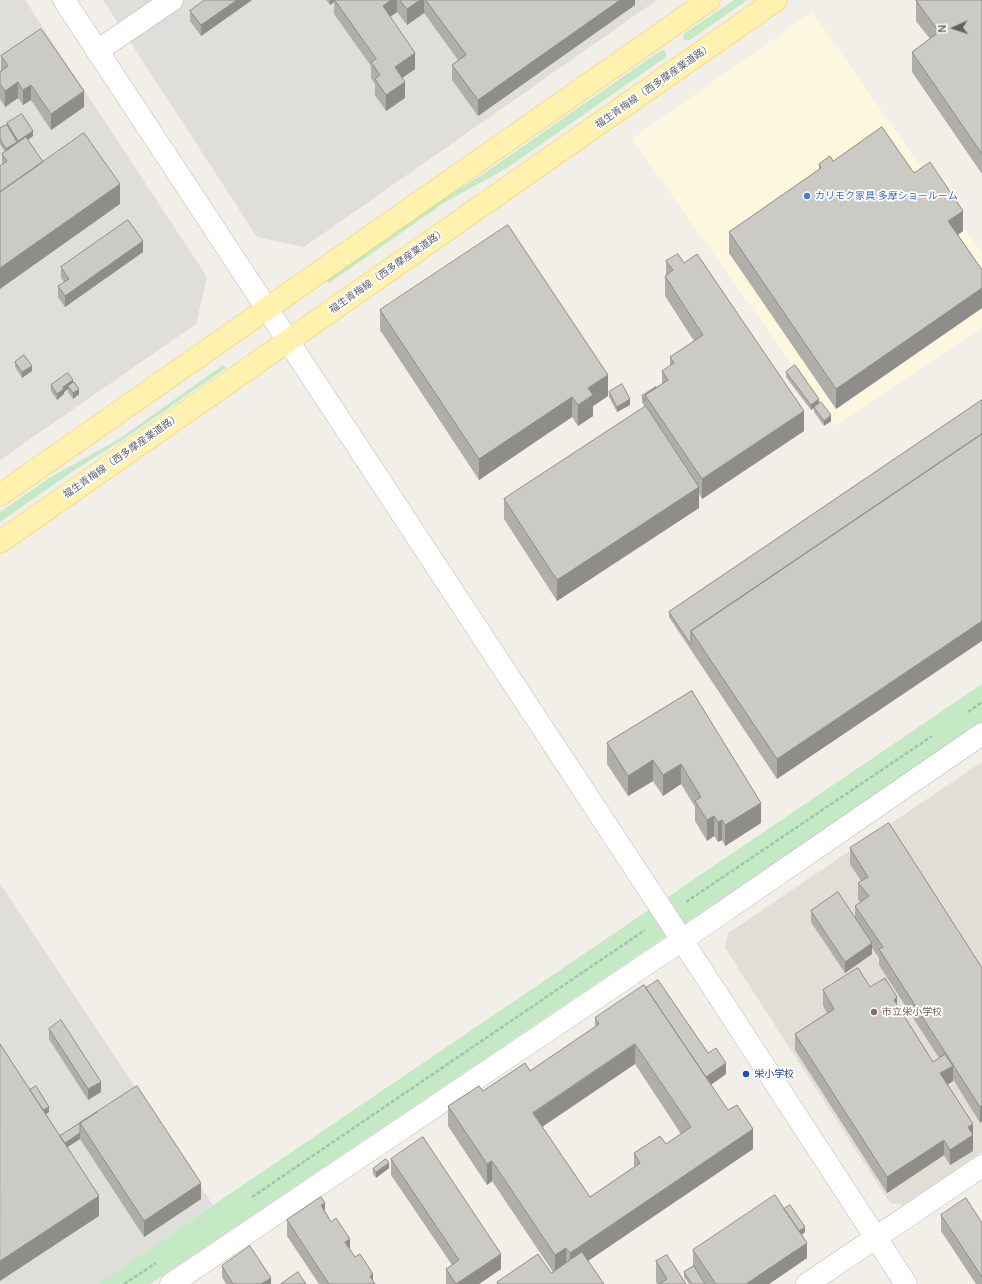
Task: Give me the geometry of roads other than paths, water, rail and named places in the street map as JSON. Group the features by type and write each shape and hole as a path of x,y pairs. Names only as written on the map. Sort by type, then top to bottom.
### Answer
{"main road":[{"path":"0,495 709,0"},
{"name":"福生青梅線（西多摩産業道路）","path":"0,542 776,0"}],"street":[{"path":"64,0 682,940 906,1284"},
{"path":"97,51 172,0"},
{"path":"170,1284 196,1277 982,734"},
{"path":"807,1284 982,1166"}],"place":[{"name":"カリモク家具 多摩ショールーム","path":"807,196"},
{"name":"市立栄小学校","path":"874,1012"},
{"name":"栄小学校","path":"746,1074"}]}
